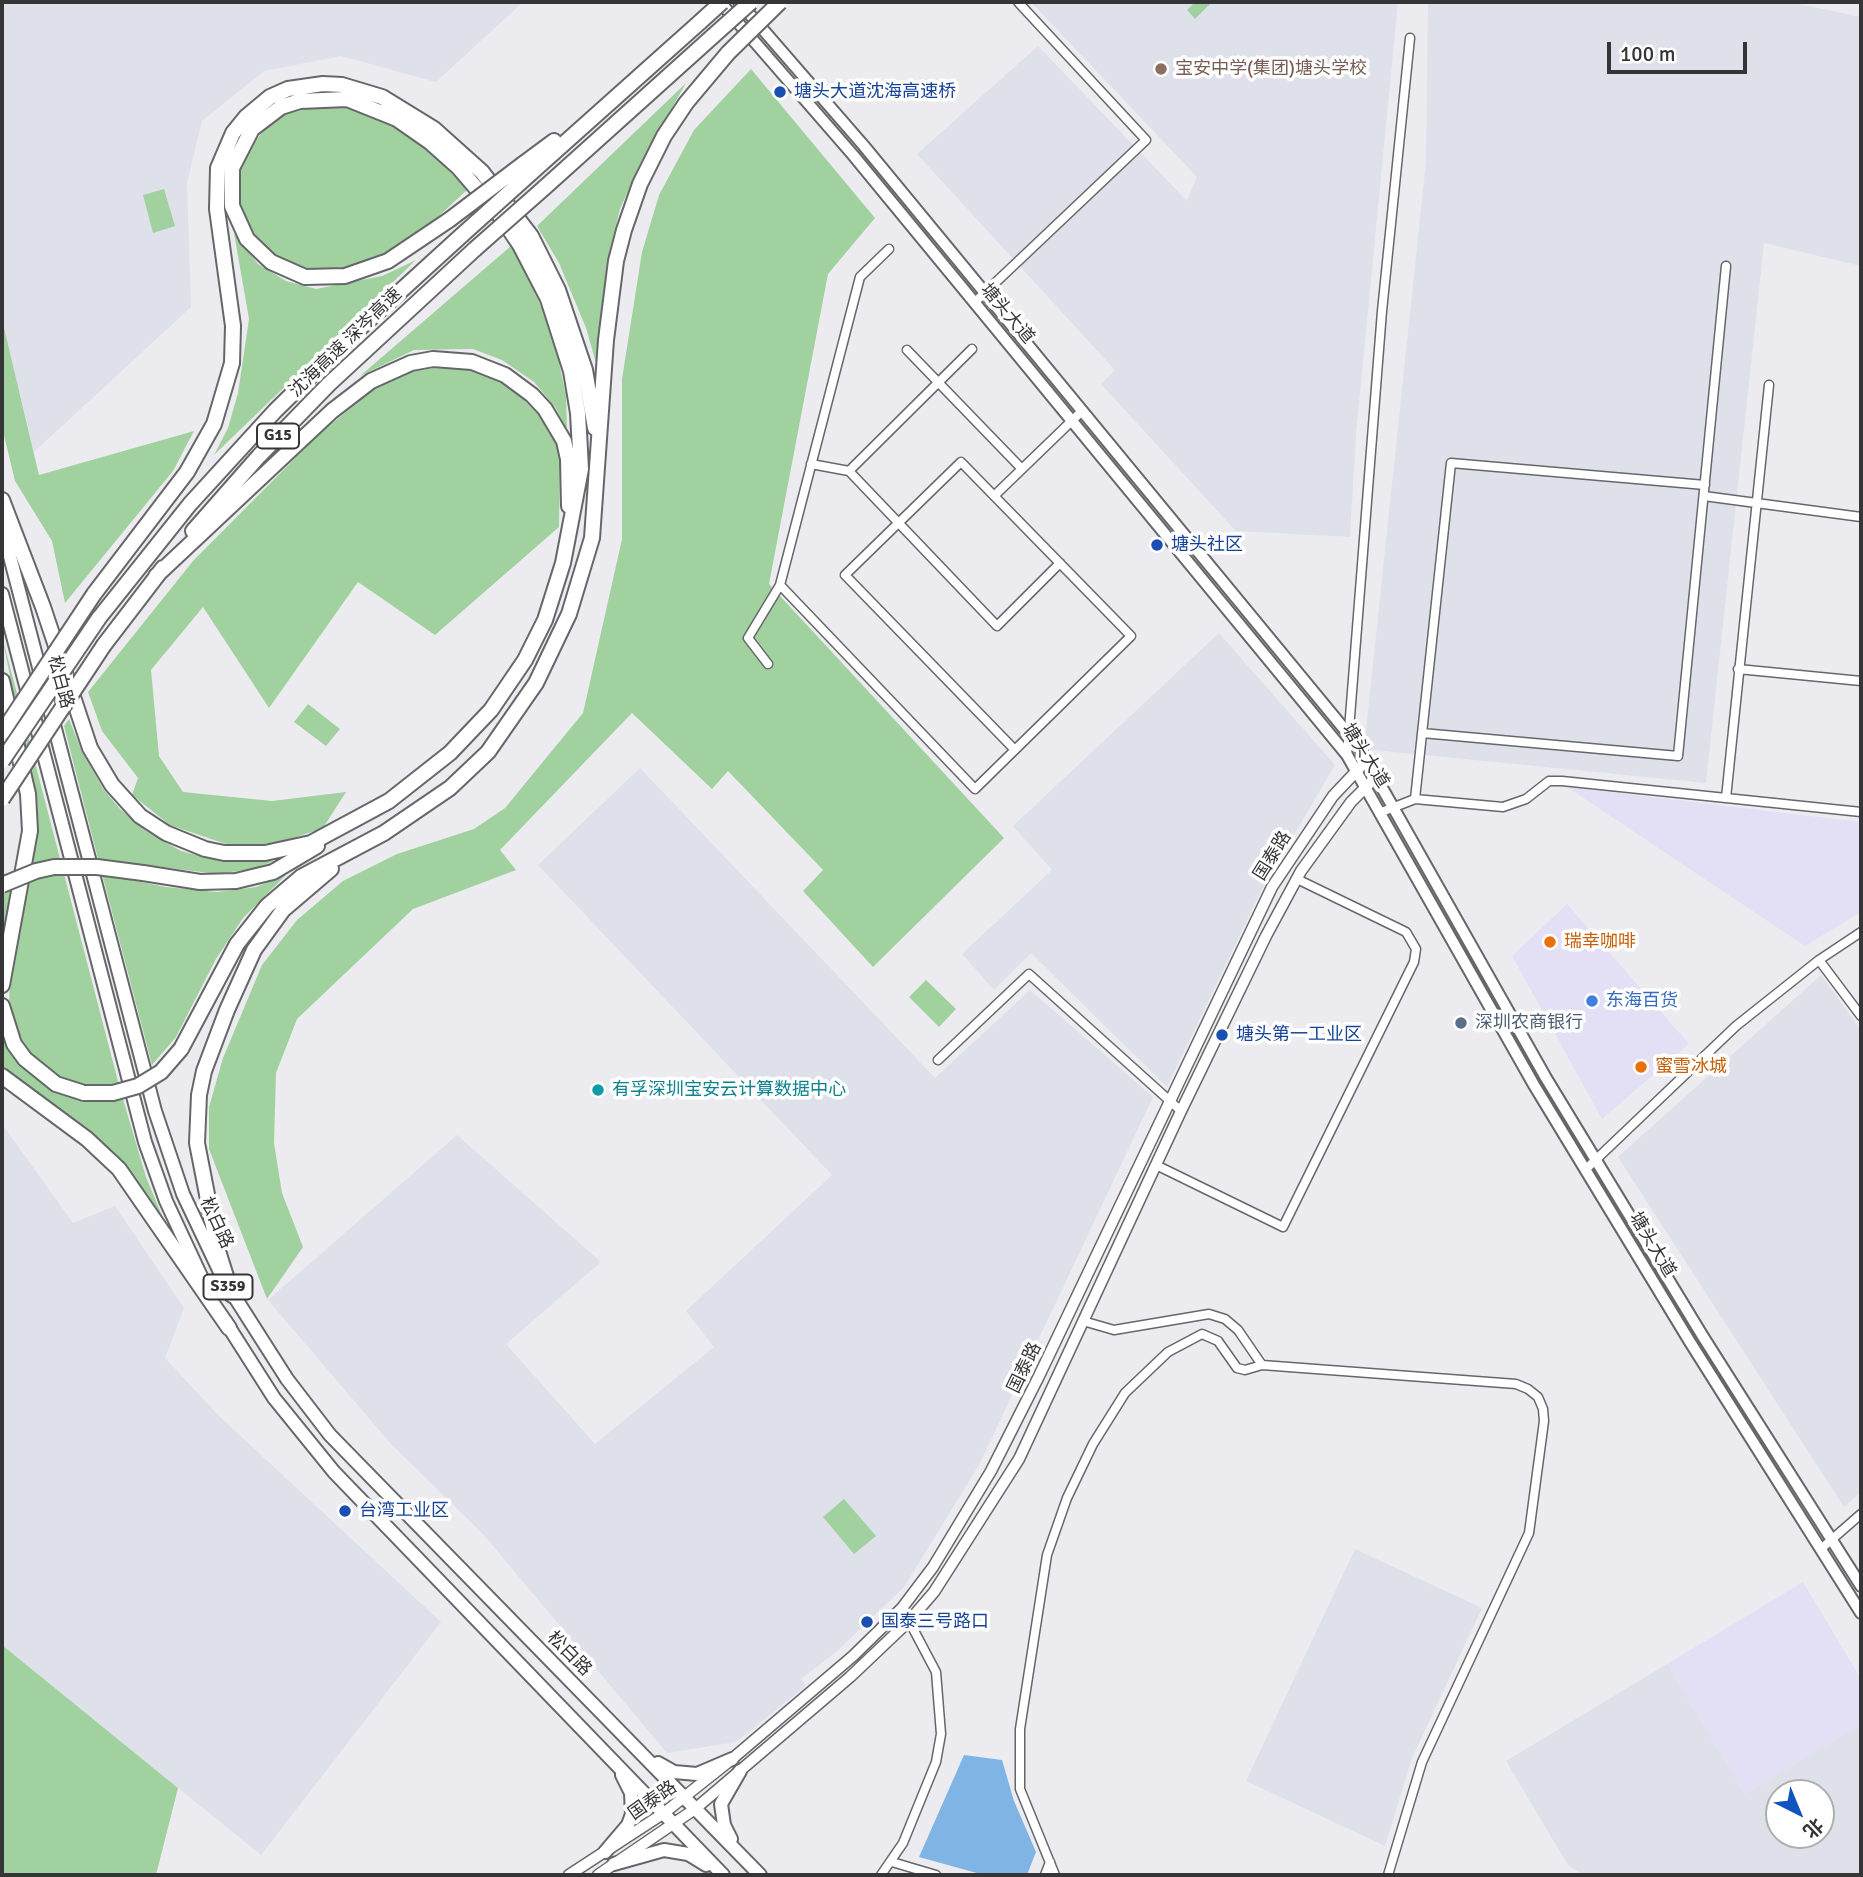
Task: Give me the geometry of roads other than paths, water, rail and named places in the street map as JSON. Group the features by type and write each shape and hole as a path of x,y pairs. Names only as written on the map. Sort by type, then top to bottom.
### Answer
{"highway":[{"path":"2,885 27,874 54,867 97,867 217,883 254,878 293,861 410,787 450,753 491,710 525,660 555,594 579,488 578,413 564,345 548,299 520,245 474,184 430,142 397,119 364,104 332,97 300,101 265,117 240,148 232,168 232,206 247,239 271,262 305,278 345,276 388,261 449,220 527,169 629,86 721,2"},
{"name":"沈海高速 深岑高速","path":"2,799 104,645 156,576 225,494 302,412 475,249 751,2"},
{"path":"2,1006 14,1044 25,1059 57,1084 84,1093 113,1093 138,1086 161,1072 181,1049 237,944 259,915 301,877 350,852 421,809 464,776 496,741 536,683 569,614 586,560 596,504 610,302 616,261 631,207 664,136 686,103 728,53 780,2"},
{"path":"2,733 94,594 187,472 214,425 232,363 233,326 217,209 218,167 233,132 246,117 264,101 288,89 323,84 342,85 382,97 434,129 467,157 498,190 531,236 566,309 585,370 599,454"},
{"name":"沈海高速 深岑高速","path":"2,761 99,618 190,504 275,411 462,235 527,169"},
{"path":"156,576 348,398 391,370 433,359 472,362 489,368 519,383 545,408 564,441 568,459 569,534"},
{"path":"2,499 43,607 81,727 101,769 126,802 166,833 185,842 224,853 265,853 290,849 338,831"},
{"path":"2,681 30,813 28,848 2,985"},
{"path":"232,1295 218,1251 197,1143 199,1095 204,1072 243,971 267,930 298,895 350,852"},
{"path":"2,1076 87,1139 119,1169 229,1328"}],"main road":[{"name":"塘头大道","path":"721,2 802,93 1347,755 1484,999 1585,1170 1861,1613"},
{"name":"塘头大道","path":"739,2 864,146 1348,733 1367,761 1465,939 1596,1160 1702,1335 1861,1586"},
{"name":"松白路","path":"2,526 155,1111 183,1194 232,1295 280,1369 330,1435 757,1873"},
{"name":"松白路","path":"2,594 145,1142 180,1231 229,1328 274,1398 334,1472 722,1875"},
{"path":"642,1753 663,1767 686,1774 708,1771 732,1759"},
{"path":"605,1852 628,1825 632,1814 631,1793 613,1760"},
{"path":"740,1770 724,1794 720,1814 727,1833 757,1873"},
{"path":"614,1864 652,1851 673,1851 694,1857 722,1875"}],"street":[{"path":"975,302 1146,140 1017,2"},
{"path":"1347,755 1382,312 1410,38"},
{"path":"768,664 748,638 780,585 860,277 889,248"},
{"path":"1422,733 1678,756 1726,266"},
{"path":"849,471 972,349"},
{"path":"907,351 1022,469"},
{"path":"1726,798 1769,385"},
{"path":"994,496 1082,411"},
{"path":"780,585 975,789 1015,750 1131,636 961,462 845,575 1015,750"},
{"path":"1415,799 1451,463 1705,485"},
{"path":"811,464 849,471 997,625 1060,563"},
{"path":"1704,496 1861,517"},
{"path":"1738,669 1861,681"},
{"name":"国泰路","path":"569,1875 664,1813 732,1759 853,1656 902,1608 933,1567 991,1471 1272,887 1326,806 1356,769 1367,761"},
{"name":"国泰路","path":"598,1875 695,1809 850,1677 909,1621 934,1592 1019,1459 1181,1111 1297,879 1321,841 1365,785 1376,777"},
{"path":"1379,813 1415,799 1503,807 1526,799 1549,781 1861,812"},
{"path":"1156,1165 1283,1227 1414,962 1416,948 1406,932 1297,879"},
{"path":"1585,1170 1736,1026 1819,960 1861,932"},
{"path":"1819,960 1861,1016"},
{"path":"938,1060 1029,974 1181,1111"},
{"path":"1083,1321 1114,1330 1209,1314 1225,1319 1238,1330 1262,1364"},
{"path":"1055,1875 1020,1789 1020,1730 1047,1555 1067,1499 1093,1444 1125,1393 1168,1352 1202,1334 1218,1341 1237,1368 1245,1370 1262,1364 1516,1384 1528,1388 1538,1397 1543,1409 1529,1533 1422,1762 1388,1875"},
{"path":"1822,1549 1861,1514"},
{"path":"881,1875 892,1862 936,1762 941,1734 936,1672 909,1621"},
{"path":"892,1862 936,1875"},
{"path":"1045,1875 1050,1862"}],"water":[{"path":"964,1755 1002,1760 1014,1801 1036,1852 1027,1875 984,1875 919,1857"}],"place":[{"name":"宝安中学(集团)塘头学校","path":"1161,69"},
{"name":"塘头大道沈海高速桥","path":"780,92"},
{"name":"塘头社区","path":"1157,545"},
{"name":"瑞幸咖啡","path":"1550,942"},
{"name":"东海百货","path":"1592,1001"},
{"name":"深圳农商银行","path":"1461,1023"},
{"name":"塘头第一工业区","path":"1222,1035"},
{"name":"蜜雪冰城","path":"1641,1067"},
{"name":"有孚深圳宝安云计算数据中心","path":"598,1090"},
{"name":"台湾工业区","path":"345,1511"},
{"name":"国泰三号路口","path":"867,1622"}]}
